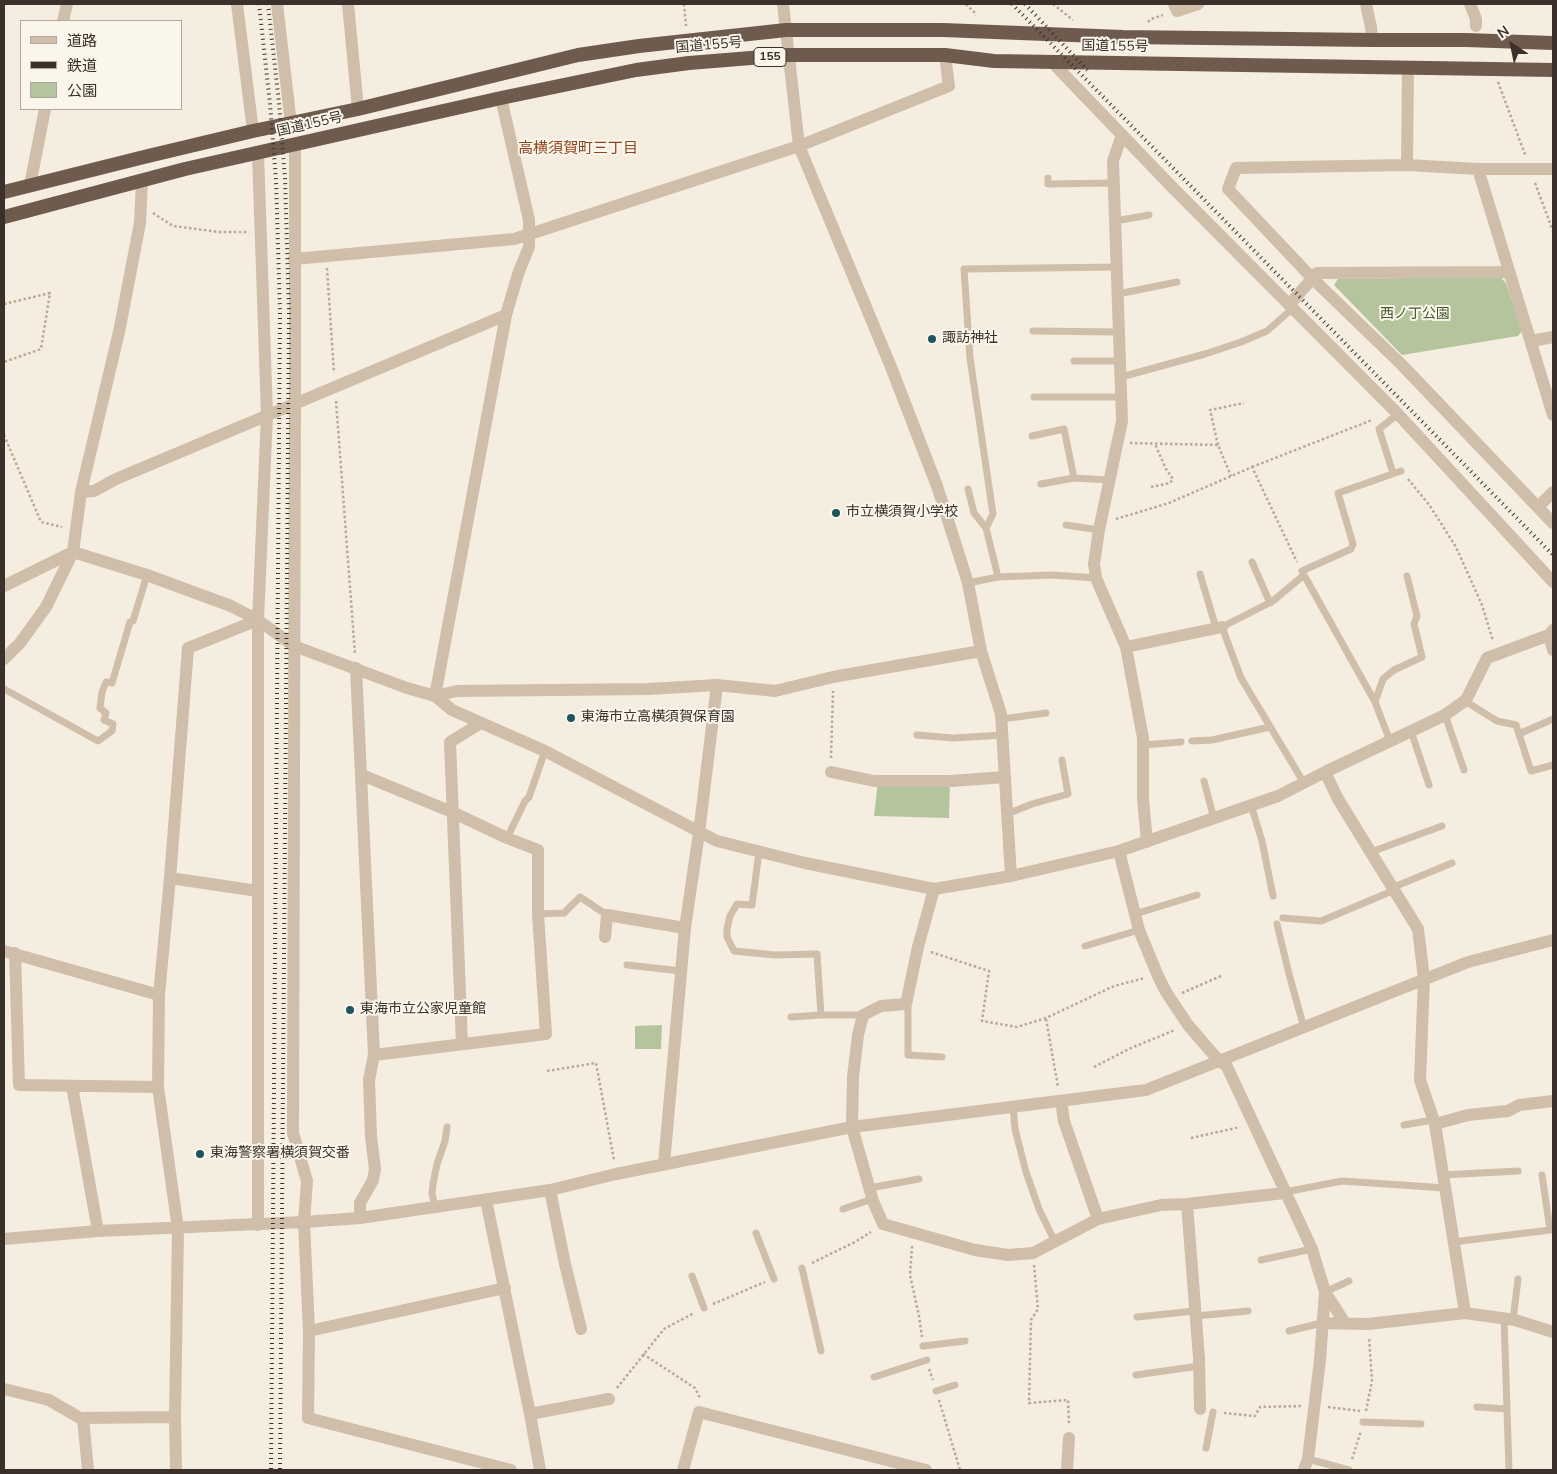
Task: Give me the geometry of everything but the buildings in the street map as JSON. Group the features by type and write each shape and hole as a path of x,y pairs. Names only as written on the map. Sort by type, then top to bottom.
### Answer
{"highway":[{"name":"国道155号","path":"4,192 30,184 253,131 358,109 578,55 639,46 786,30 942,30 1123,37 1466,40 1553,43"},
{"name":"国道155号","path":"4,218 185,169 501,98 636,70 689,63 788,55 945,55 994,61 1553,70"}],"street":[{"path":"63,20 67,4"},
{"path":"237,4 253,131"},
{"path":"277,4 291,124"},
{"path":"350,4 358,109"},
{"path":"783,4 799,146 898,385 937,486 968,583 981,651 1002,719 1011,876"},
{"path":"1175,7 1177,11 1198,4"},
{"path":"1366,4 1372,40"},
{"path":"1470,4 1476,19 1476,26"},
{"path":"294,259 514,239 530,234 799,146 949,86 945,55"},
{"path":"1052,62 1396,413 1553,582"},
{"path":"1407,165 1408,68"},
{"path":"435,696 506,315 518,274 529,247 529,220 501,98"},
{"path":"30,184 45,110"},
{"path":"1122,134 1113,162 1122,421 1094,564 1096,578 1126,647 1143,738 1142,799 1147,842"},
{"path":"295,145 293,1133 307,1181 304,1222 309,1331 308,1418 510,1470"},
{"path":"258,154 267,415 258,620 258,1225"},
{"path":"1553,169 1478,169 1407,165 1236,168 1228,189 1312,278 1402,366 1553,524"},
{"path":"1478,169 1553,415"},
{"path":"4,659 20,643 46,607 73,552 81,492 119,332 140,222 142,181"},
{"path":"1291,307 1317,272 1509,272"},
{"path":"81,492 94,491 116,479 506,315"},
{"path":"1531,341 1553,337"},
{"path":"1538,507 1553,492"},
{"path":"4,586 73,552 147,575 231,606 258,620 294,646 407,688 435,696 452,710 545,751 717,841 804,863 934,889 1011,876 1120,851 1278,796 1446,715 1465,701 1487,658 1551,633 1553,650"},
{"path":"176,1470 178,1229 158,1087 158,995 170,878 188,648 258,620"},
{"path":"1126,647 1219,628"},
{"path":"435,696 457,691 648,689 718,685 774,690 833,677 981,651"},
{"path":"356,668 374,1055 369,1080 371,1137 375,1168 373,1180 360,1203 360,1218"},
{"path":"664,1164 685,928 718,685"},
{"path":"462,1044 450,742 481,723"},
{"path":"831,772 874,781 951,781 1005,777"},
{"path":"1325,772 1338,799 1394,887 1418,929 1424,979 1420,1080 1434,1122 1464,1313"},
{"path":"362,775 538,850 538,914 546,1034 374,1055"},
{"path":"1120,851 1139,930 1158,976 1188,1025 1220,1062 1226,1065 1312,1249 1326,1292 1345,1323"},
{"path":"170,878 258,891"},
{"path":"934,889 918,947 906,1004 881,1006 863,1015 858,1035 853,1077 852,1127 870,1194 883,1224 975,1250 1008,1255 1033,1254 1098,1219 1161,1205 1187,1204 1284,1192"},
{"path":"606,936 607,915 685,928"},
{"path":"4,1239 98,1231 178,1229 360,1218 550,1190 616,1174 852,1127 1146,1090 1468,962 1553,940"},
{"path":"158,995 9,952 19,1085 158,1087"},
{"path":"72,1086 98,1231"},
{"path":"1060,1101 1064,1122 1098,1219"},
{"path":"1434,1122 1468,1115 1508,1111 1518,1105 1553,1101"},
{"path":"550,1190 564,1264 580,1328"},
{"path":"486,1200 540,1470"},
{"path":"1187,1204 1199,1366 1206,1411"},
{"path":"309,1331 505,1288"},
{"path":"1306,1465 1315,1406 1326,1292"},
{"path":"1322,1323 1368,1324 1464,1313 1509,1319 1553,1332"},
{"path":"4,1389 49,1400 80,1418 175,1417"},
{"path":"530,1414 609,1399"},
{"path":"683,1470 699,1412 918,1470"},
{"path":"83,1418 88,1470"},
{"path":"1067,1470 1069,1438"}],"lane":[{"path":"1048,178 1048,184 1114,183"},
{"path":"1115,221 1149,215"},
{"path":"986,528 993,514 970,358 964,269 1117,267"},
{"path":"1118,294 1177,282"},
{"path":"1120,377 1205,354 1241,342 1267,331 1291,307"},
{"path":"1033,331 1119,332"},
{"path":"1074,361 1120,361"},
{"path":"1034,397 1121,397"},
{"path":"1393,473 1379,429 1396,413"},
{"path":"1032,436 1064,429 1074,478"},
{"path":"1302,571 1351,549 1353,544 1338,493 1401,471"},
{"path":"1041,484 1074,478 1109,480"},
{"path":"968,489 974,513 986,528 998,577"},
{"path":"1066,525 1100,526"},
{"path":"1252,562 1270,603"},
{"path":"1200,574 1219,628 1241,678 1304,783"},
{"path":"4,689 98,741 112,731 113,724 104,720 106,713 100,708 102,692 106,682 112,683 130,622 133,621 147,575"},
{"path":"968,583 998,577 1052,575 1096,578"},
{"path":"1219,628 1270,603 1304,575 1375,702 1390,741"},
{"path":"1375,702 1383,680 1394,670 1422,657 1414,624 1417,616 1407,576"},
{"path":"1465,701 1497,721 1516,725 1531,770 1553,764"},
{"path":"1002,719 1046,713"},
{"path":"1446,715 1464,770"},
{"path":"1519,734 1553,719"},
{"path":"1192,742 1221,738 1270,727"},
{"path":"1411,731 1429,785"},
{"path":"917,735 953,738 1003,735"},
{"path":"1143,745 1181,742"},
{"path":"507,838 525,800 529,797 545,751"},
{"path":"1007,814 1032,804 1068,794 1062,760"},
{"path":"1204,781 1214,819"},
{"path":"1251,805 1262,841 1273,896"},
{"path":"1371,852 1442,826"},
{"path":"760,852 752,905 737,904 730,916 727,937 734,951 775,955 817,954 821,1015"},
{"path":"1283,918 1321,921 1390,892 1394,887 1452,864"},
{"path":"1135,914 1196,895"},
{"path":"538,914 564,913 580,897 607,915"},
{"path":"1277,924 1288,974 1304,1028"},
{"path":"1085,946 1139,930"},
{"path":"627,966 681,970"},
{"path":"906,1004 908,1007 908,1055 942,1057"},
{"path":"791,1017 863,1015"},
{"path":"1012,1107 1026,1172 1039,1209 1055,1242"},
{"path":"1404,1125 1434,1122"},
{"path":"435,1207 432,1193 433,1184 437,1164 445,1141 446,1127"},
{"path":"1284,1192 1342,1181 1444,1181 1518,1171"},
{"path":"1453,1242 1550,1230 1542,1175"},
{"path":"843,1209 870,1194 919,1179"},
{"path":"756,1233 774,1279"},
{"path":"1261,1260 1312,1249"},
{"path":"802,1268 821,1351"},
{"path":"692,1276 704,1308"},
{"path":"1509,1470 1507,1409 1509,1319 1518,1279"},
{"path":"1326,1292 1349,1281"},
{"path":"1138,1317 1248,1311"},
{"path":"1288,1331 1322,1323"},
{"path":"923,1346 965,1341"},
{"path":"874,1377 927,1360"},
{"path":"1136,1375 1199,1366"},
{"path":"936,1391 955,1385"},
{"path":"1477,1407 1507,1409"},
{"path":"1206,1411 1206,1448"},
{"path":"1363,1422 1421,1424"},
{"path":"1306,1465 1350,1470"}],"path":[{"path":"684,4 686,26"},
{"path":"966,4 974,12 976,20"},
{"path":"1053,4 1076,23"},
{"path":"1145,25 1151,19 1175,7"},
{"path":"1493,69 1527,159"},
{"path":"1533,177 1553,231"},
{"path":"141,206 173,226 220,232 260,232"},
{"path":"326,256 356,668"},
{"path":"4,304 50,292 41,350 4,362"},
{"path":"1231,476 1218,445 1210,410 1244,403"},
{"path":"1100,526 1169,503 1252,467 1396,413"},
{"path":"4,435 42,522 76,530"},
{"path":"1118,441 1155,444 1218,445"},
{"path":"1151,487 1170,483 1173,479 1166,470 1155,444"},
{"path":"1252,467 1302,571"},
{"path":"1401,471 1430,506 1456,547 1482,605 1496,655"},
{"path":"831,772 833,677"},
{"path":"918,947 989,971 982,1021 1017,1027 1046,1018 1124,982 1158,976"},
{"path":"1170,998 1221,976"},
{"path":"1046,1018 1060,1101"},
{"path":"1094,1067 1131,1048 1188,1025"},
{"path":"546,1071 596,1063 616,1174"},
{"path":"1191,1138 1254,1125"},
{"path":"802,1268 855,1242 883,1224"},
{"path":"1033,1254 1038,1309 1031,1320 1029,1403 1068,1400 1069,1438"},
{"path":"609,1399 664,1329 704,1308 774,1279"},
{"path":"1350,1470 1366,1412 1372,1380 1368,1324"},
{"path":"643,1354 695,1388 708,1415"},
{"path":"1206,1411 1255,1416 1260,1407 1315,1406 1366,1412"}],"green space":[{"name":"西ノ丁公園","path":"1500,277 1506,283 1522,331 1518,336 1402,355 1334,285 1338,279"},
{"path":"878,781 950,781 949,818 874,816"},
{"path":"662,1025 661,1049 635,1049 635,1026"}],"railway":[{"path":"259,4 276,180 280,313 271,1470"},
{"path":"268,4 285,179 289,313 280,1470"},
{"path":"1012,4 1553,555"},
{"path":"1025,4 1090,73"}],"place":[{"name":"諏訪神社","path":"932,339"},
{"name":"市立横須賀小学校","path":"836,513"},
{"name":"東海市立高横須賀保育園","path":"571,718"},
{"name":"東海市立公家児童館","path":"350,1010"},
{"name":"東海警察署横須賀交番","path":"200,1154"}],"district":[{"name":"高横須賀町三丁目","path":"578,149"}]}
